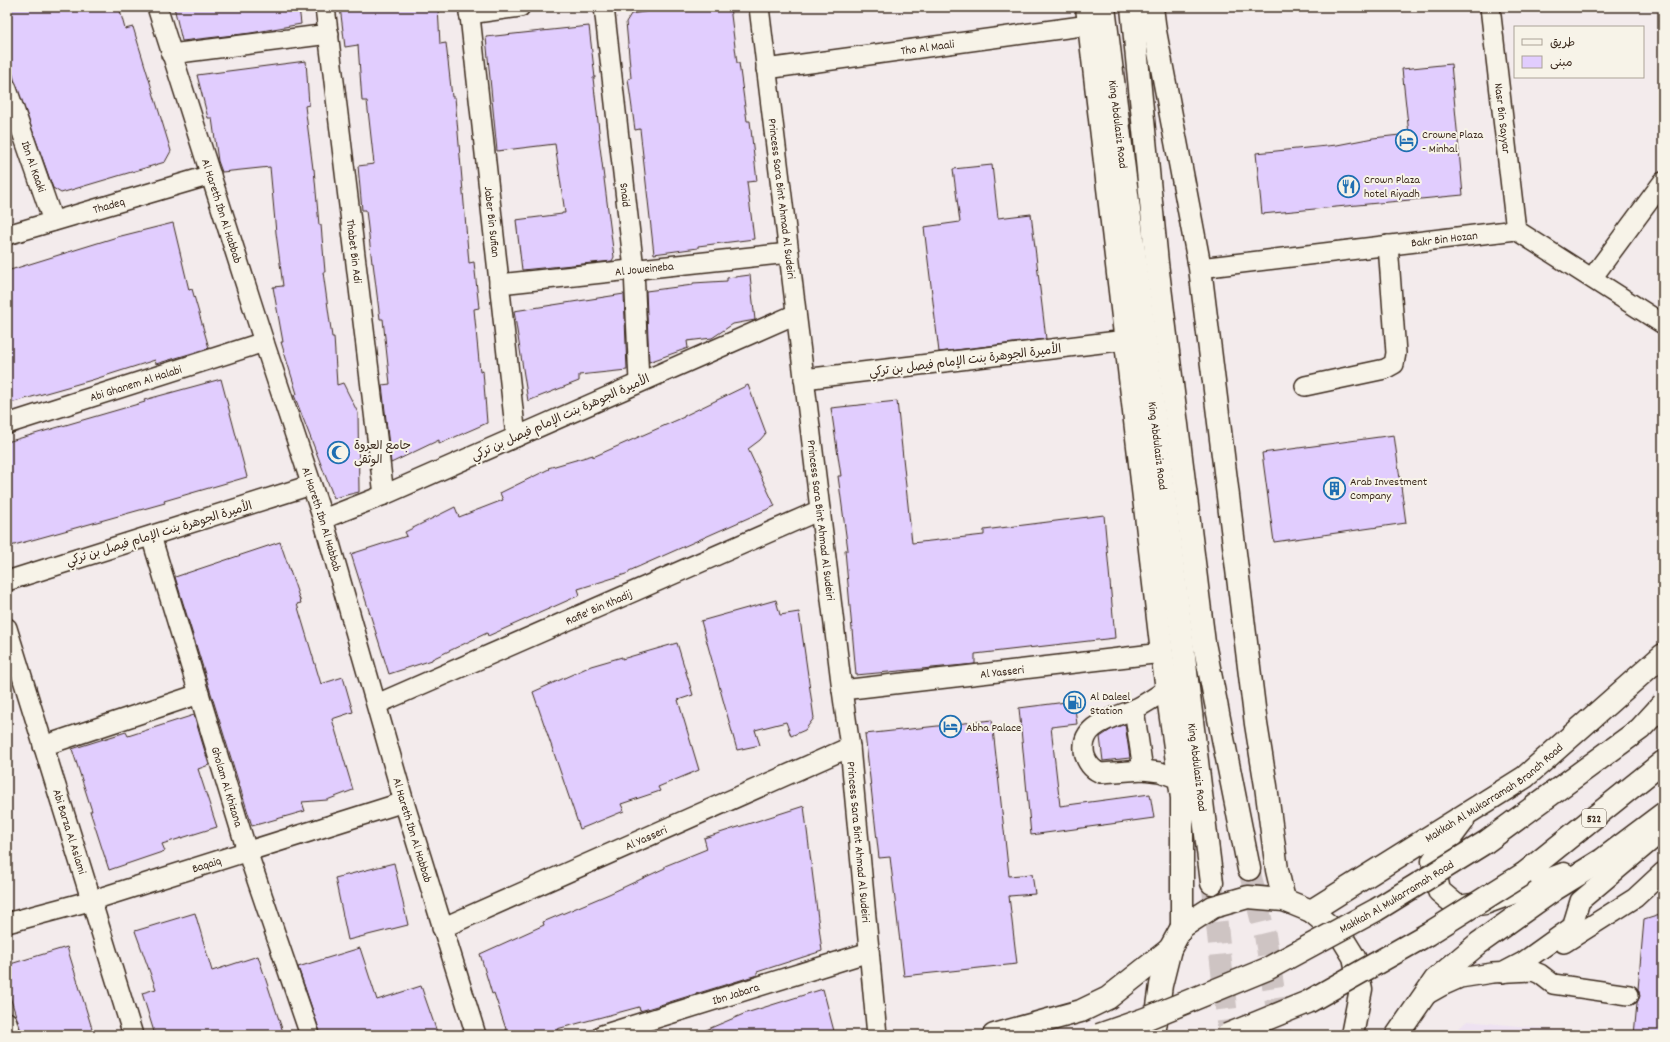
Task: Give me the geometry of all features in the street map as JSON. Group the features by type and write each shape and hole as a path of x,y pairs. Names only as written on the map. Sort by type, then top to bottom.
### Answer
{"main road":[{"name":"King Abdulaziz Road","path":"1104,7 1212,883"},
{"name":"King Abdulaziz Road","path":"1132,7 1157,263 1204,643 1249,870"},
{"path":"1152,7 1155,32 1200,268 1256,724 1277,870 1284,900"},
{"path":"1088,16 1162,653 1182,798 1182,926 1170,949 1161,985 1154,1035"},
{"name":"Makkah Al Mukarramah Branch Road","path":"1311,910 1525,777 1663,655"},
{"name":"Makkah Al Mukarramah Road","path":"1099,1035 1145,1019 1267,969 1376,910 1486,842 1640,729 1663,704"},
{"name":"522","path":"1227,1035 1308,1002 1428,934 1525,873 1663,762"},
{"path":"1471,811 1433,861 1439,891 1458,907 1485,903 1602,860"},
{"path":"1397,1035 1434,980 1478,943 1555,890 1602,860 1663,814"},
{"path":"1182,926 1213,907 1248,898 1284,900 1311,910 1341,936 1354,957 1361,989 1352,1035"},
{"path":"994,1035 1081,1011 1108,998 1170,949"}],"street":[{"name":"Al Hareth Ibn Al Habbab","path":"157,7 264,342 323,519 404,802 476,1035"},
{"name":"Thabet Bin Adi","path":"325,7 384,495"},
{"path":"469,10 520,7"},
{"name":"Snaid","path":"604,7 634,269 639,382"},
{"name":"Princess Sara Bint Ahmad Al Sudeiri","path":"759,7 850,747 877,1035"},
{"name":"Nasr Bin Sayyar","path":"1490,7 1516,230"},
{"name":"Jaber Bin Sufian","path":"469,10 516,436"},
{"name":"Tho Al Maali","path":"766,69 1088,16"},
{"path":"171,54 329,34"},
{"name":"Ibn Al Kaaki","path":"7,89 53,221"},
{"name":"Thadeq","path":"7,235 211,175"},
{"path":"1592,278 1663,182"},
{"path":"1516,230 1663,324"},
{"name":"Bakr Bin Hozan","path":"1200,268 1516,230"},
{"path":"1305,386 1385,369 1394,364 1396,353 1388,246"},
{"name":"Al Joweineba","path":"499,284 789,253"},
{"name":"الأميرة الجوهرة بنت الإمام فيصل بن تركي","path":"323,519 384,495 796,314"},
{"name":"الأميرة الجوهرة بنت الإمام فيصل بن تركي","path":"804,379 1126,340"},
{"name":"Abi Ghanem Al Halabi","path":"7,424 264,342"},
{"name":"الأميرة الجوهرة بنت الإمام فيصل بن تركي","path":"7,581 312,485"},
{"name":"Rafie' Bin Khadij","path":"377,704 820,510"},
{"name":"Gholam Al Khizana","path":"151,536 247,851 310,1035"},
{"name":"Abi Barza Al Aslami","path":"7,628 42,746 93,900 133,1035"},
{"name":"Al Yasseri","path":"842,690 1162,653"},
{"path":"1167,689 1149,702 1096,725 1086,736 1084,744 1085,755 1089,765 1095,771 1101,773 1143,770 1160,772 1179,779"},
{"path":"42,746 199,694"},
{"path":"1134,709 1143,770"},
{"name":"Al Yasseri","path":"442,928 850,747"},
{"name":"Baqaiq","path":"7,924 93,900 404,802"},
{"path":"1502,973 1523,962 1572,927 1580,901 1651,841 1663,824"},
{"path":"1521,971 1635,898 1663,872"},
{"name":"Ibn Jabara","path":"602,1035 869,952"},
{"path":"1423,997 1460,978 1521,971 1533,971 1540,974 1553,984 1629,995"},
{"path":"7,1022 11,1035"}],"shaded area":[{"path":"1467,1021 1613,1035 1451,1035"}],"building":[{"path":"7,7 119,7 125,29 133,27 171,151 165,162 61,193 53,188 15,82 7,54"},
{"path":"174,7 299,7 301,24 251,33 182,41"},
{"path":"340,7 438,7 440,44 446,43 452,97 455,97 469,263 474,262 479,308 474,309 480,372 483,371 487,423 439,444 439,440 391,463 382,385 390,384 383,319 380,319 366,210 362,210 358,166 374,164 367,101 362,101 358,45 345,47"},
{"path":"675,7 730,7 737,63 739,63 747,121 750,121 757,181 747,182 754,239 698,246 698,248 654,254 640,129 635,130 628,79 631,78 626,22 631,14"},
{"path":"589,26 595,78 593,78 599,139 614,257 612,261 522,270 516,220 565,213 555,144 497,151 486,37"},
{"path":"306,61 309,105 305,106 314,169 319,225 321,225 325,272 323,272 332,337 334,337 337,385 343,383 358,413 359,492 334,498 294,395 297,394 281,342 283,342 273,287 283,286 276,233 270,167 222,172 218,161 212,118 208,118 197,75"},
{"name":"Crowne Plaza - Minhal","path":"1451,64 1463,195 1262,214 1256,153 1337,145 1373,138 1409,134 1402,69"},
{"path":"992,165 998,218 1031,214 1046,339 939,352 924,227 960,222 953,169"},
{"path":"173,223 189,290 192,289 209,348 156,364 155,360 92,380 7,404 7,271 117,237"},
{"path":"750,275 755,320 733,324 712,338 687,341 688,348 649,362 646,291 693,285 693,283 727,281 727,278"},
{"path":"624,294 627,370 579,375 579,381 528,401 514,311"},
{"path":"221,379 247,477 164,501 165,503 7,547 7,442 145,402 144,400"},
{"path":"748,385 766,433 760,440 748,449 775,506 629,571 629,573 578,589 580,595 488,636 487,633 432,660 389,674 351,554 407,536 405,532 455,507 459,517 503,500 500,493 549,469 548,468 593,455 593,457 684,417"},
{"path":"897,401 912,543 984,535 984,530 1104,515 1115,638 975,654 975,664 856,675 845,550 848,550 838,476 841,476 831,408"},
{"name":"Arab Investment Company","path":"1394,435 1406,523 1274,542 1262,453"},
{"path":"280,542 301,603 297,604 321,684 343,677 353,712 332,719 353,790 327,800 302,802 305,811 252,826 175,577"},
{"path":"776,600 780,615 799,612 814,718 805,730 791,736 786,722 755,730 760,745 737,750 701,621"},
{"path":"677,643 693,695 678,700 699,770 658,787 660,791 621,804 624,811 580,829 533,692 591,666 622,657 622,659"},
{"path":"1074,701 1077,724 1051,727 1060,806 1150,794 1154,818 1031,835 1019,708"},
{"path":"194,715 209,765 198,769 217,827 162,844 165,851 109,870 72,749 126,732 128,736"},
{"path":"992,720 1009,876 1032,874 1035,894 1009,896 1017,964 904,976 890,857 879,858 865,734"},
{"path":"1125,724 1130,758 1103,761 1100,737 1112,729"},
{"path":"804,806 822,951 757,972 757,975 647,1009 640,1011 639,1007 557,1029 558,1035 508,1035 494,993 492,994 480,954 544,925 543,922 609,894 665,868 665,866 707,849 704,838"},
{"path":"394,863 408,925 348,940 335,878"},
{"path":"195,913 212,971 258,956 284,1035 155,1035 142,993 156,989 135,931"},
{"path":"1663,914 1663,1035 1634,1035 1637,1003 1640,996 1638,989 1644,920"},
{"path":"67,947 94,1035 22,1035 7,987 7,965"},
{"path":"360,948 377,1000 421,986 438,1035 321,1035 298,967"},
{"path":"823,989 835,1035 694,1035 746,1013"}],"tunnel":[{"path":"1249,869 1265,935 1281,1035"},
{"path":"1213,889 1229,1035"}],"place":[{"name":"Crowne Plaza - Minhal","path":"1407,141"},
{"name":"Crown Plaza hotel Riyadh","path":"1349,186"},
{"name":"جامع العروة الوثقى","path":"338,452"},
{"name":"Arab Investment Company","path":"1334,488"},
{"name":"Al Daleel Station","path":"1075,703"},
{"name":"Abha Palace","path":"951,727"}]}
